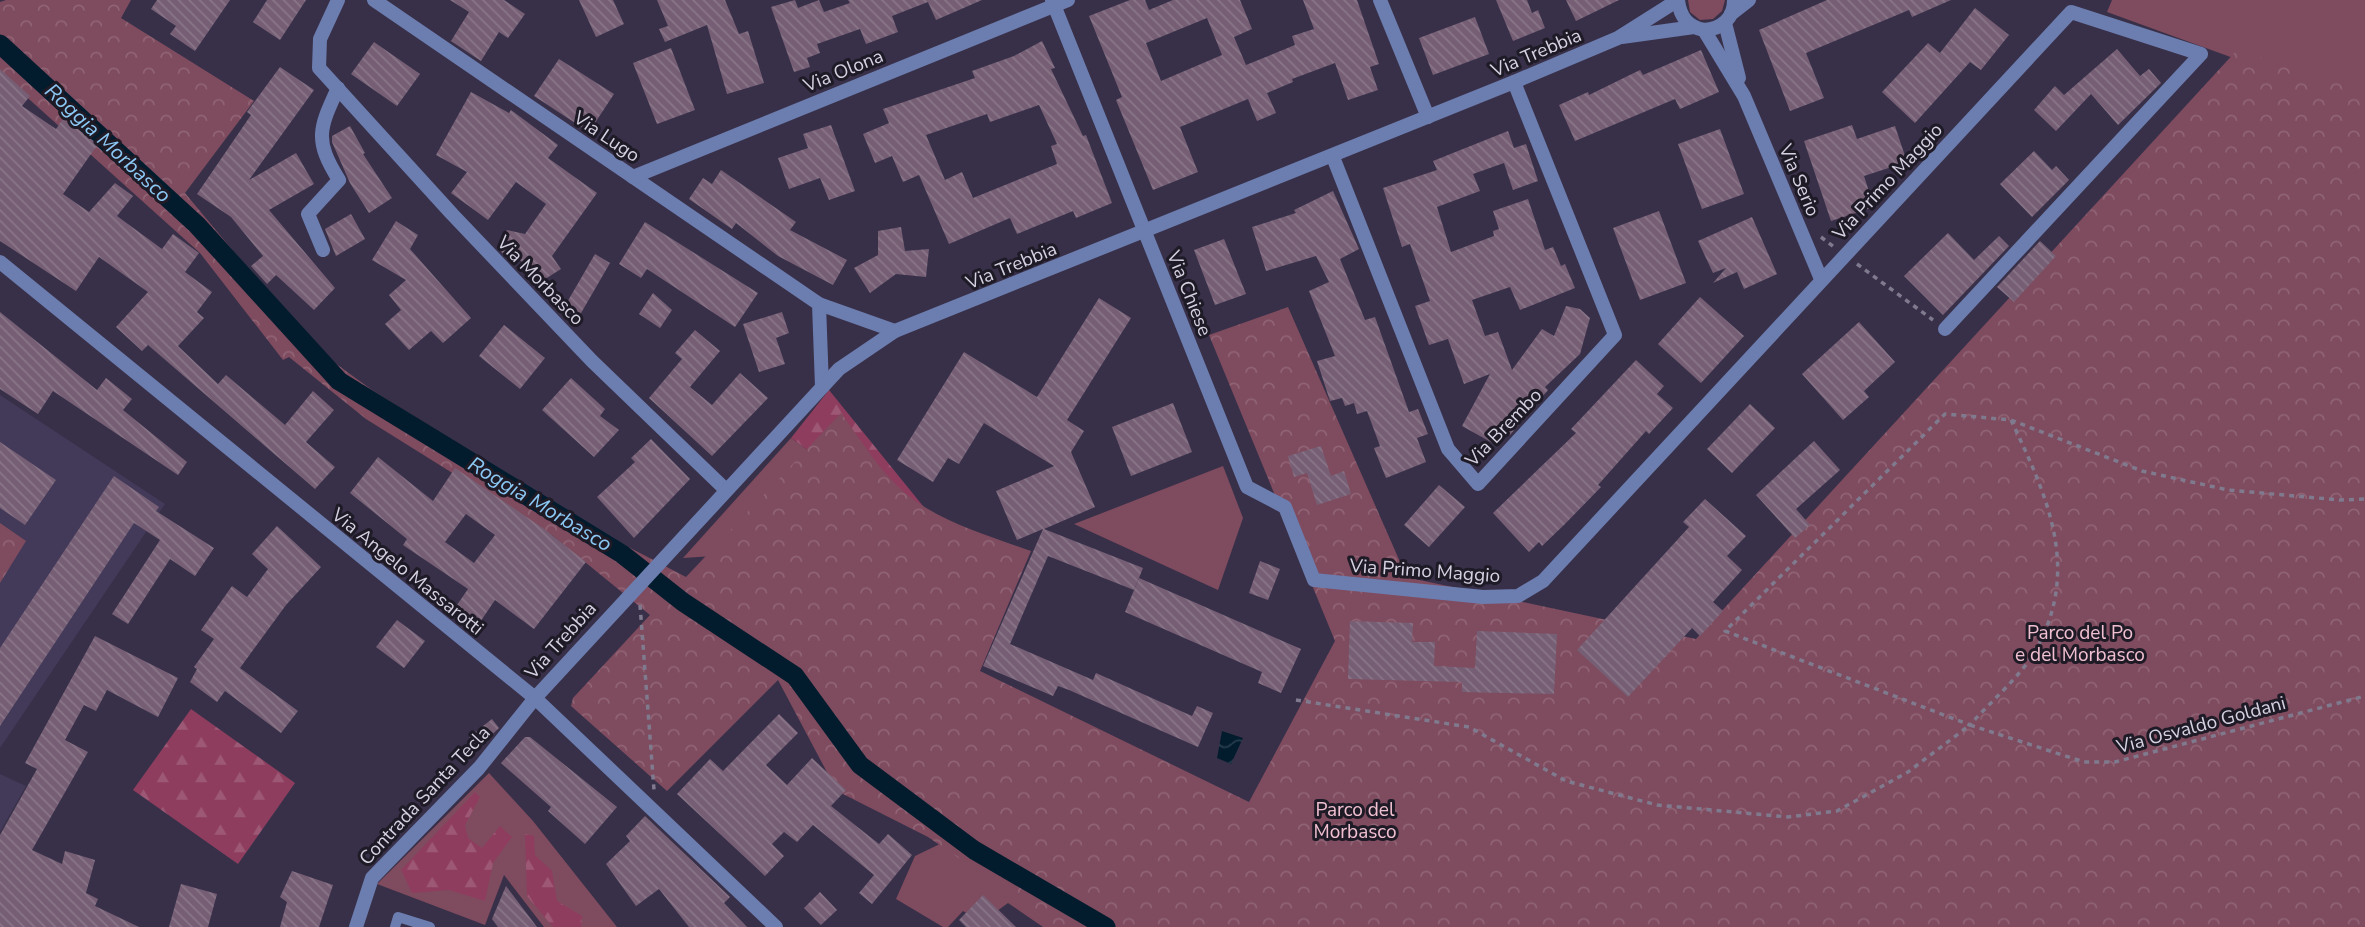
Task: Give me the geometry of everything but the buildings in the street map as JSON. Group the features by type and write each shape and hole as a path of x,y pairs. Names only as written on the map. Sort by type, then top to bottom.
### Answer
{"street":[{"name":"Via Morbasco","path":"338,0 320,39 319,68 592,360 726,490"},
{"name":"Via Lugo","path":"374,0 819,304 895,331"},
{"path":"1380,0 1428,117"},
{"name":"Via Trebbia","path":"535,698 638,582 839,369 895,331 1514,82 1618,38 1678,0"},
{"name":"Via Serio","path":"1678,0 1682,16 1699,28 1744,96 1821,279"},
{"path":"1730,12 1749,0"},
{"name":"Via Olona","path":"634,177 1058,2"},
{"name":"Via Chiese","path":"1058,2 1145,232 1247,487 1285,507 1314,580"},
{"name":"Via Trebbia","path":"1618,38 1699,28 1730,12"},
{"name":"Via Serio","path":"1730,12 1744,96"},
{"name":"Via Primo Maggio","path":"1314,580 1483,597 1517,596 1543,581 2071,12 2201,54 1945,328"},
{"name":"Via Brembo","path":"1333,157 1448,449 1478,484 1615,335 1514,82"},
{"path":"323,250 308,214 339,180 326,159 320,127 338,89"},
{"name":"Via Angelo Massarotti","path":"0,262 535,698 776,927"},
{"path":"819,304 822,387"},
{"name":"Contrada Santa Tecla","path":"356,927 372,878 479,768 535,698"}],"lane":[{"path":"395,927 398,917 430,927"}],"path":[{"path":"1819,236 1945,328"},
{"name":"Via Osvaldo Goldani","path":"2011,420 1945,414 1725,631 1970,725 2084,762 2115,762 2365,695"},
{"path":"2011,420 2142,471 2228,489 2340,500 2365,499"},
{"path":"1296,700 1469,727 1566,781 1657,805 1788,817 1837,811 1908,772 1970,725 2032,655 2053,616 2059,563 2052,515 2011,420"},
{"path":"638,582 656,813"}],"shaded area":[{"path":"0,395 165,504 0,748"},
{"path":"0,774 26,786 0,832"}],"green space":[{"name":"Parco del Po e del Morbasco","path":"131,0 121,18 254,101 185,193 313,347 372,390 592,528 686,577 841,413 880,467 909,496 951,521 1031,551 980,671 1249,802 1335,641 1209,335 1288,307 1404,571 1410,578 1696,639 2237,50 2365,91 2365,927 1058,927 928,837 837,791 778,680 667,791 571,706 573,698 650,615 553,536 366,419 289,357 283,360 200,253 0,73 0,2"},
{"path":"1688,0 1725,0 1722,11 1713,19 1700,20 1690,12"},
{"path":"2112,0 2365,0 2365,119 2236,59 2107,12"},
{"path":"829,390 927,511 894,513 791,438"},
{"path":"791,438 894,513 792,551 683,558"},
{"path":"1223,466 1243,518 1218,590 1074,524"},
{"path":"0,523 26,541 0,583"},
{"path":"191,709 295,783 238,864 133,790"},
{"path":"489,773 533,821 617,927 544,927 504,875 485,925 377,884"},
{"path":"475,792 480,797 465,825 468,838 482,848 500,826 512,837 493,863 485,901 449,890 412,893 401,870"},
{"path":"975,827 1101,927 1043,927 1008,903 982,922 963,911 948,927 943,927 896,899 915,856"},
{"path":"525,834 534,836 535,855 552,871 557,901 582,916 581,927 553,927 527,896"}],"water":[{"path":"1222,731 1243,738 1231,764 1217,758"}],"waterway":[{"name":"Roggia Morbasco","path":"0,44 197,225 339,381 622,554 683,602 795,676 860,765 974,850 1106,927"}],"park label":[{"name":"Parco del Morbasco","path":"1355,820"}]}
